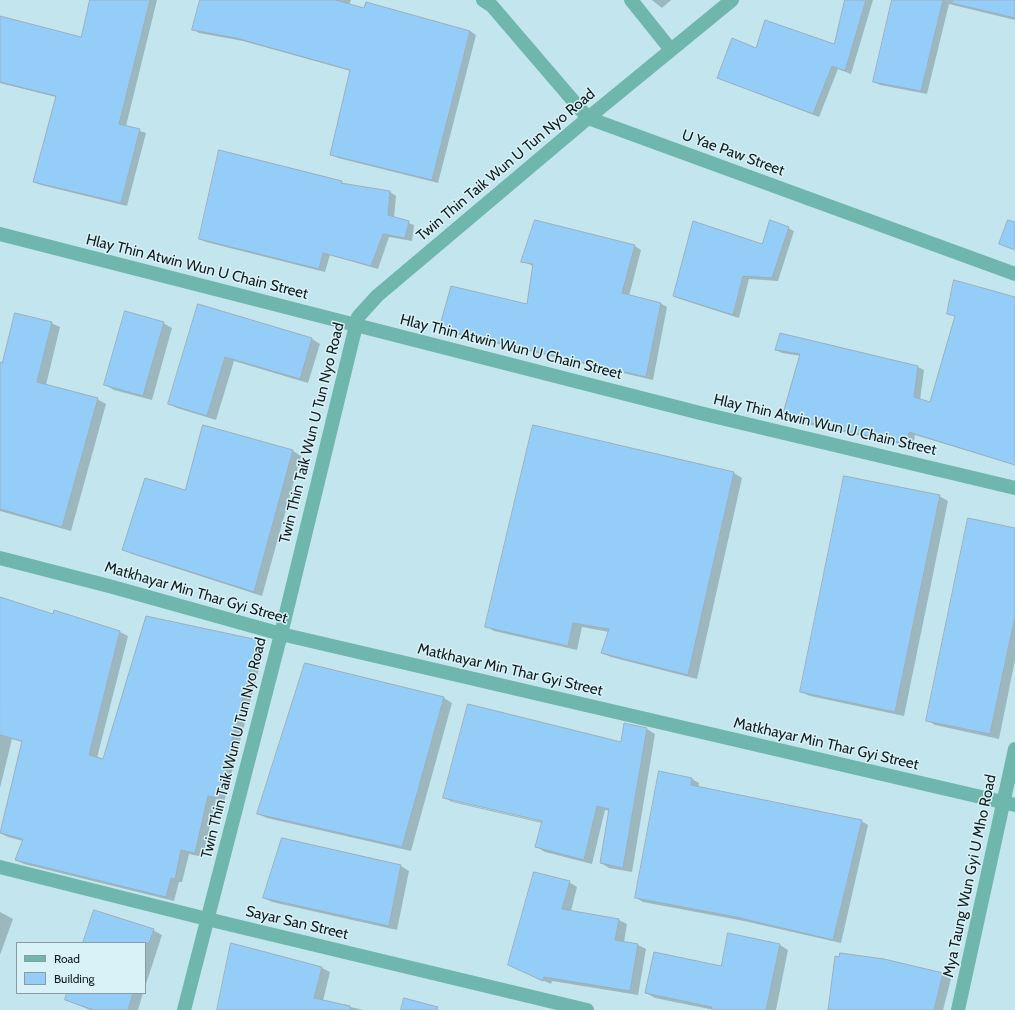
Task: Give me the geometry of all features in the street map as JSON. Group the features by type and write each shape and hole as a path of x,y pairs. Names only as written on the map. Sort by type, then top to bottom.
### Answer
{"street":[{"name":"U Yae Paw Street","path":"483,0 492,6 588,118 1015,274"},
{"path":"631,0 672,50"},
{"name":"Twin Thin Taik Wun U Tun Nyo Road","path":"184,1010 281,634 358,317 377,296 588,118 732,0"},
{"name":"Hlay Thin Atwin Wun U Chain Street","path":"0,234 700,413 1015,488"},
{"name":"Matkhayar Min Thar Gyi Street","path":"0,558 110,586 281,634 1009,804"},
{"name":"Mya Taung Wun Gyi U Mho Road","path":"958,1010 1009,804 1015,749"},
{"name":"Sayar San Street","path":"0,867 208,919 587,1010"}],"shaded area":[{"path":"0,0 1015,0 1015,1010 0,1010"}],"building":[{"path":"90,0 150,0 119,124 140,129 121,203 33,182 56,96 0,82 0,16 81,37"},
{"path":"200,0 335,0 364,8 366,2 470,31 432,180 330,155 350,70 236,38 192,30"},
{"path":"845,0 866,0 845,71 832,66 813,114 717,78 732,38 756,48 765,20 834,44"},
{"path":"892,0 943,0 921,91 873,82"},
{"path":"953,0 1015,0 1015,18 952,3"},
{"path":"219,150 342,181 341,183 390,191 388,215 409,221 405,238 383,234 371,266 323,253 319,269 199,239"},
{"path":"535,220 635,245 622,293 661,303 646,377 439,329 451,286 527,304 533,264 521,262"},
{"path":"770,220 789,227 772,278 743,276 733,315 673,296 693,221 762,244"},
{"path":"1008,220 1015,222 1015,250 999,244"},
{"path":"954,280 1015,297 1015,465 909,432 907,444 782,417 800,354 775,350 780,333 918,366 914,397 930,402 955,316 947,314"},
{"path":"198,304 312,338 300,379 225,357 207,416 168,404"},
{"path":"125,311 164,322 143,396 104,385"},
{"path":"15,313 52,322 37,382 98,398 62,527 0,509 0,362 2,363"},
{"path":"203,425 293,450 254,592 122,550 145,478 185,490"},
{"path":"533,425 734,472 688,675 601,653 609,629 573,623 568,646 485,627"},
{"path":"844,476 940,495 895,712 800,692"},
{"path":"968,518 1015,528 1015,616 990,734 926,721"},
{"path":"0,597 53,614 54,610 120,631 89,755 103,759 146,616 258,640 217,798 208,796 195,853 181,850 175,879 171,878 166,897 15,860 23,839 0,833 22,741 0,735"},
{"path":"305,663 444,697 402,847 257,814"},
{"path":"468,704 621,742 624,723 647,728 623,868 600,863 609,809 597,806 584,860 535,847 542,821 443,798"},
{"path":"659,771 692,778 691,785 862,820 833,940 736,917 635,898"},
{"path":"282,838 401,865 389,926 263,898"},
{"path":"534,872 570,881 562,909 619,919 615,940 638,944 630,991 544,977 543,981 508,965"},
{"path":"94,910 154,929 149,943 83,942"},
{"path":"728,933 780,944 766,1010 712,1010 712,1007 645,993 654,952 721,966"},
{"path":"231,943 322,967 314,998 350,1006 350,1010 217,1010"},
{"path":"840,953 884,959 943,973 934,1010 828,1010 835,956 839,957"},
{"path":"67,994 133,994 128,1010 94,1010 65,1000"},
{"path":"404,998 438,1007 437,1010 401,1010"}]}
